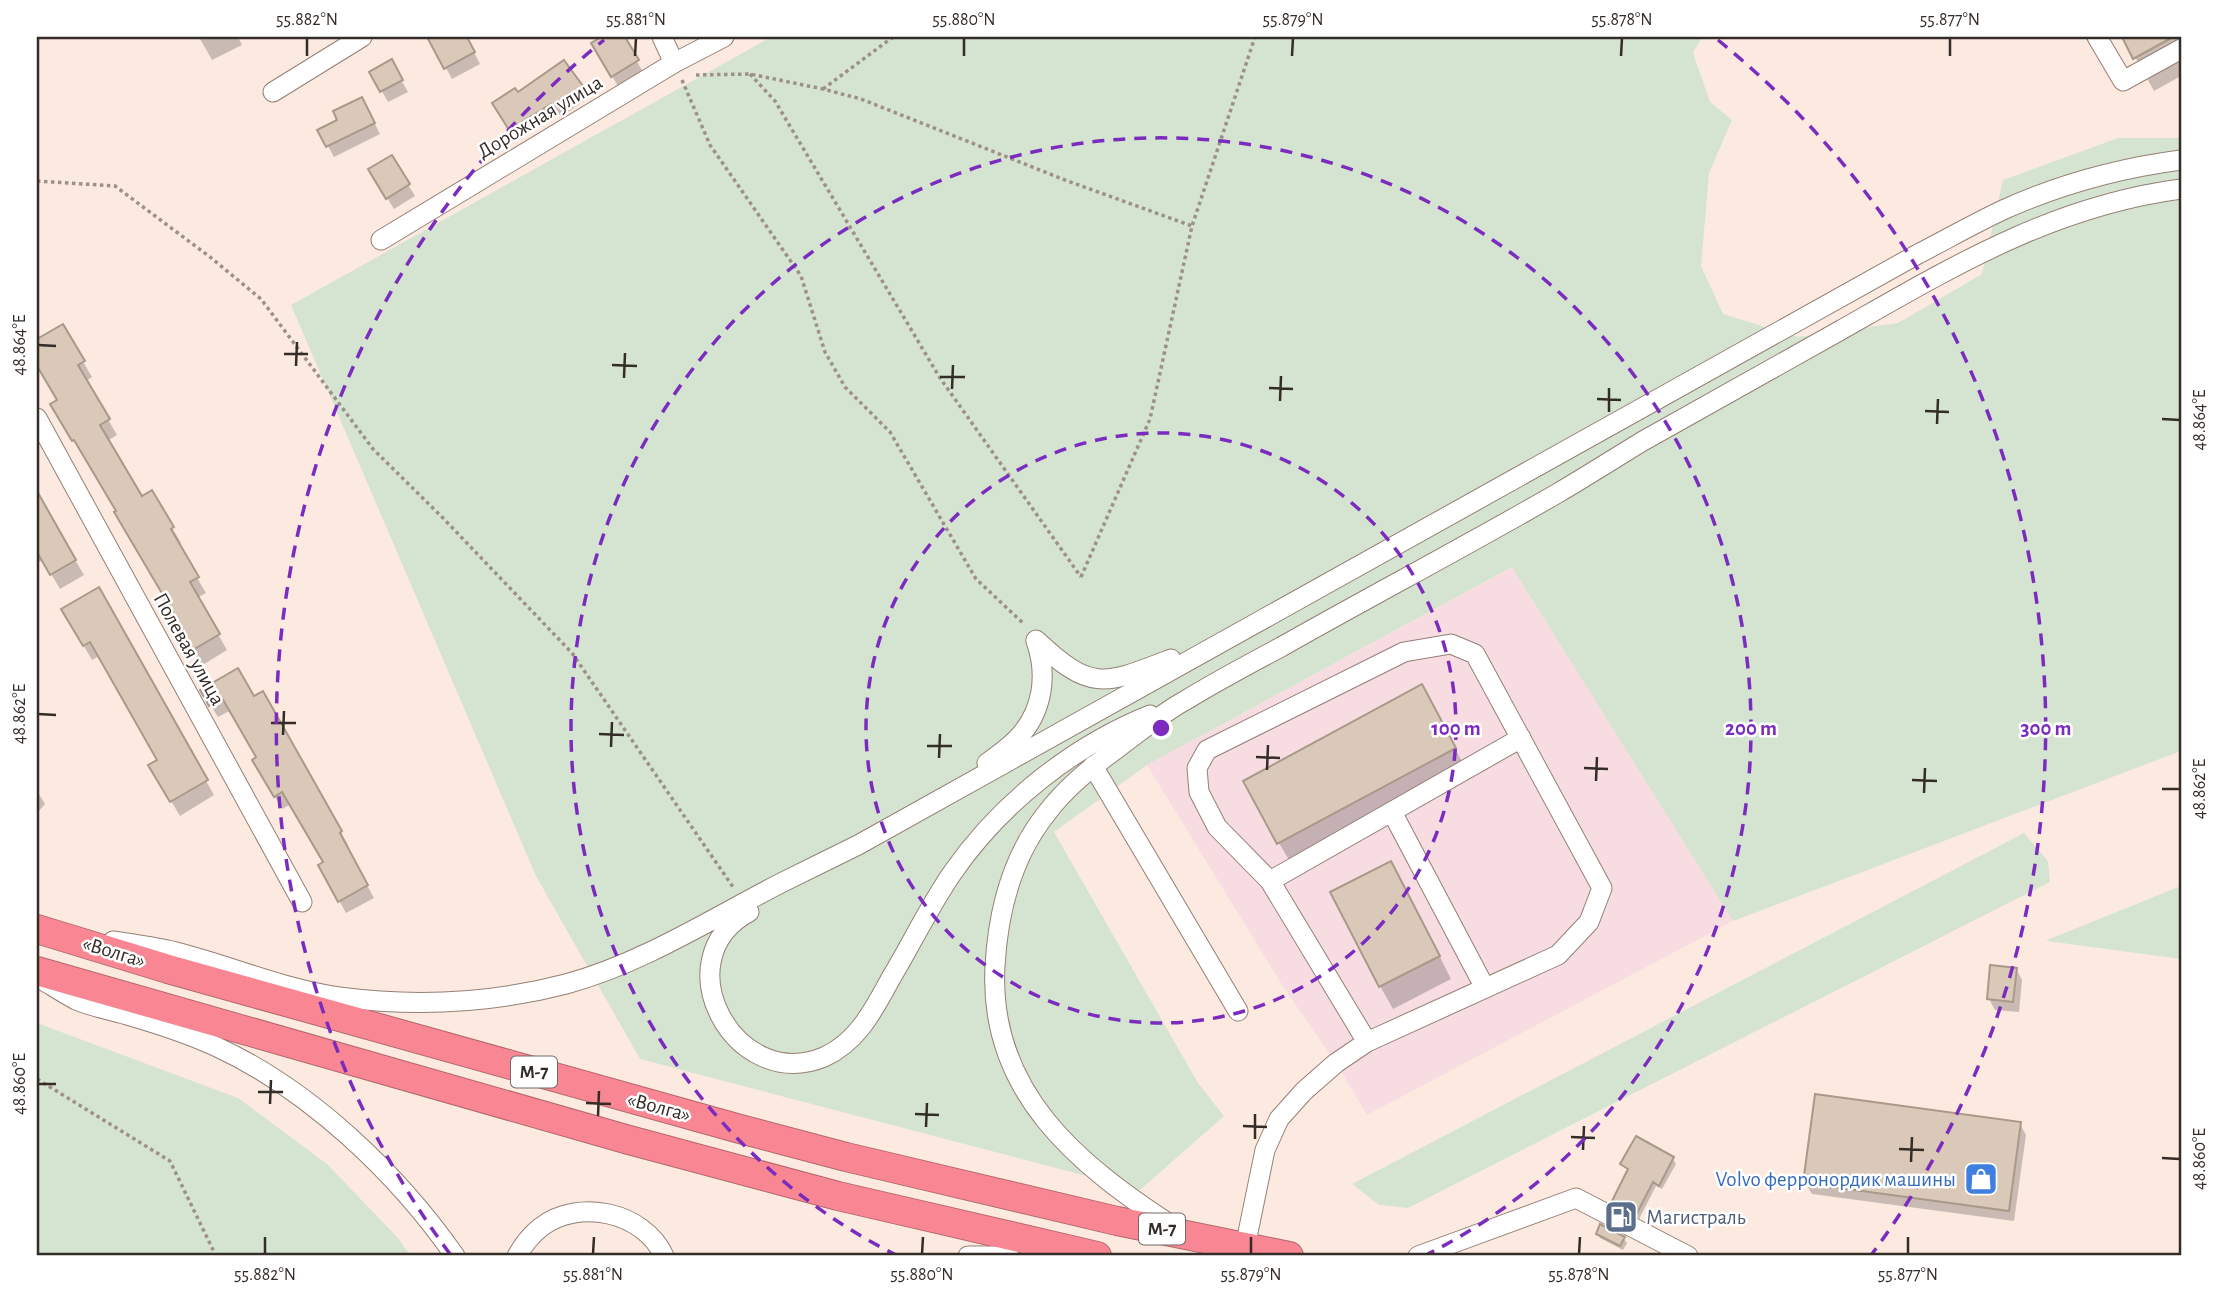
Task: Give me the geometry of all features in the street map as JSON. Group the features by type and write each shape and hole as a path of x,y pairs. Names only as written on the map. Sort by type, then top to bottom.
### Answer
{"highway":[{"name":"«Волга»","path":"37,928 168,969 846,1157 1117,1221 1289,1256"},
{"name":"«Волга»","path":"37,971 629,1140 838,1196 1097,1256"}],"street":[{"path":"273,92 362,37"},
{"path":"662,37 677,69"},
{"name":"Дорожная улица","path":"381,240 677,69 724,37"},
{"path":"2097,37 2123,81 2181,49"},
{"path":"37,928 175,952 313,992 371,1000 463,1001 532,992 590,975 644,954 704,925 858,845 1918,254 2003,210 2084,179 2144,165 2181,160"},
{"path":"858,845 785,893 741,916 722,934 712,955 709,977 713,1001 725,1026 740,1043 760,1056 780,1062 800,1062 822,1058 845,1045 866,1022 952,873 978,839 1008,808 1050,772 1116,729 1182,701 1547,499 1640,443 1917,287 2002,243 2093,207 2181,189"},
{"name":"Полевая улица","path":"37,418 302,902"},
{"path":"1036,640 1057,661 1073,672 1108,680 1125,677 1243,631"},
{"path":"947,796 1017,739 1031,721 1040,701 1043,680 1043,660 1036,640"},
{"path":"1245,1247 1265,1150 1279,1119 1304,1091 1336,1063 1367,1042 1558,955 1589,922 1602,888 1475,654 1451,643 1404,652 1207,750 1196,768 1199,792 1217,827 1269,881 1367,1042"},
{"path":"1182,701 1093,765 1042,817 1023,850 1003,900 996,943 994,989 998,1024 1009,1059 1021,1086 1039,1114 1060,1139 1137,1203 1184,1234"},
{"path":"1269,881 1521,738"},
{"path":"1093,765 1238,1011"},
{"path":"1392,812 1485,988"},
{"path":"37,977 78,1000 161,1025 218,1048 278,1082 329,1120 372,1157 415,1204 455,1256"},
{"path":"1418,1256 1576,1198 1688,1256"},
{"path":"517,1256 542,1226 578,1212 594,1212 612,1214 633,1223 649,1234 664,1256"},
{"path":"968,1256 1009,1256"}],"path":[{"path":"823,89 893,37"},
{"path":"750,74 775,101 940,378 1081,577 1150,419 1192,226 1255,37"},
{"path":"1036,640 1020,618 976,579 890,432 845,387 825,352 801,276 710,145 677,69 750,74 861,99 1065,180 1192,226"},
{"path":"37,181 116,186 261,299 373,449 572,653 744,903"},
{"path":"37,1079 170,1161 216,1256"}],"shaded area":[{"path":"1513,567 1733,921 1367,1115 1336,1063 1284,988 1147,765"}],"green space":[{"path":"771,37 1702,37 1693,53 1710,102 1732,120 1709,173 1701,266 1723,314 1798,337 1898,323 1982,274 2003,180 2118,138 2181,138 2181,751 1733,921 1512,567 1147,765 1054,832 1198,1083 1224,1116 1140,1190 640,1059 536,876 291,305"},
{"path":"2024,833 2048,861 2050,882 1408,1208 1379,1205 1352,1184"},
{"path":"2181,886 2181,959 2047,941 2047,940"},
{"path":"37,1023 238,1098 327,1164 397,1237 411,1256 37,1256"}],"building":[{"path":"427,37 467,37 475,52 444,69"},
{"path":"601,37 625,37 639,60 611,77 591,43"},
{"path":"2122,37 2173,37 2133,59"},
{"path":"392,59 403,80 380,92 369,72"},
{"path":"564,60 583,86 554,107 551,104 509,130 492,103 515,88 518,92"},
{"path":"362,97 375,123 326,147 317,130 337,120 333,111"},
{"path":"392,155 410,184 386,199 368,169"},
{"path":"63,324 85,361 78,365 110,419 100,425 142,496 152,490 199,577 190,582 220,634 191,651 169,614 173,612 114,512 116,511 50,404 57,400 37,366 37,339"},
{"path":"37,491 76,560 50,575 37,552"},
{"path":"99,587 208,780 170,802 148,765 157,760 90,642 83,646 61,609"},
{"path":"238,668 254,696 263,691 342,831 340,833 368,885 338,902 318,865 323,862 282,792 274,797 252,760 256,757 222,698 209,706 200,690"},
{"path":"1422,684 1456,748 1277,844 1243,781"},
{"path":"1391,861 1440,956 1379,987 1330,892"},
{"path":"1990,965 2017,968 2013,1002 1987,999"},
{"path":"1815,1094 2021,1122 2009,1211 1803,1183"},
{"path":"1636,1136 1674,1157 1659,1186 1653,1182 1636,1215 1611,1203 1628,1169 1620,1164"},
{"path":"1600,1224 1625,1237 1620,1246 1596,1234"}],"place":[{"name":"Volvo ферронордик машины","path":"1981,1179"},
{"name":"Магистраль","path":"1621,1217"}]}
